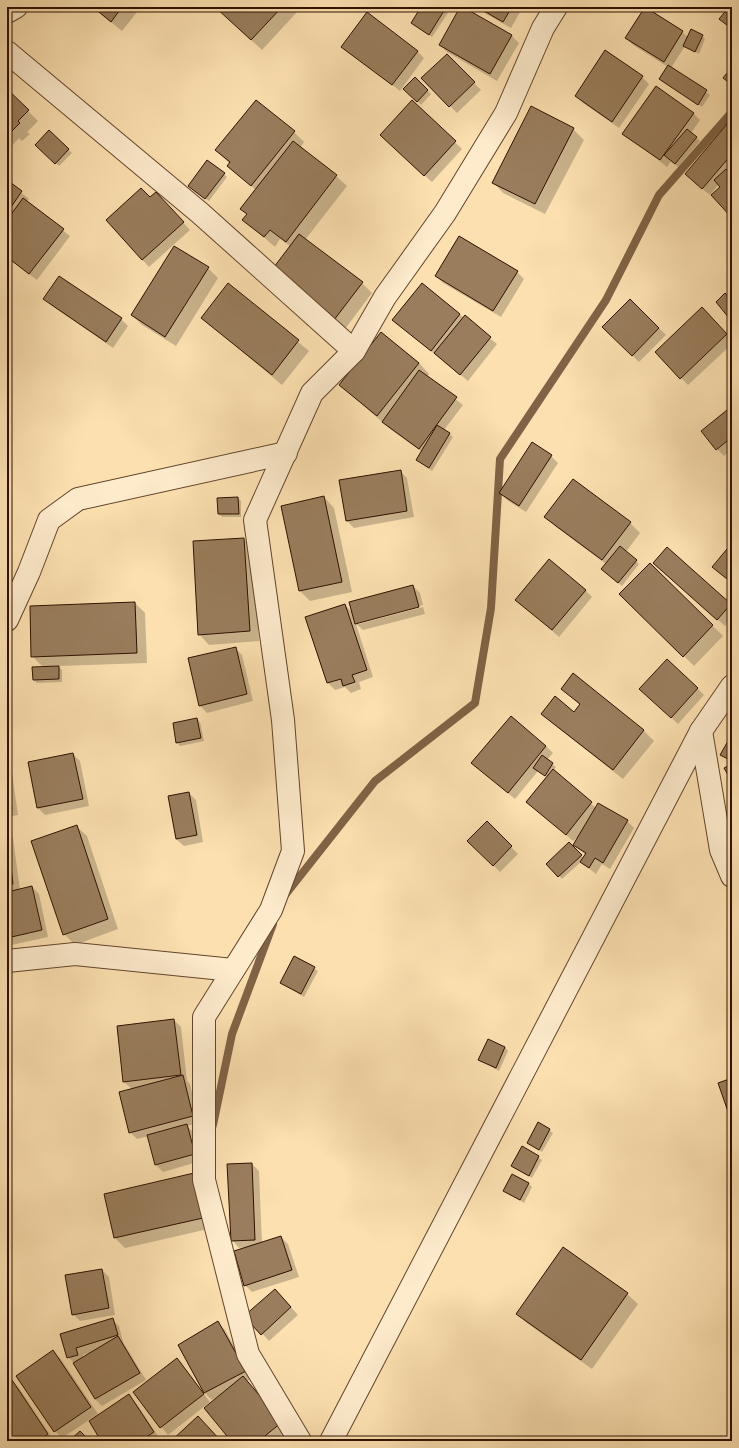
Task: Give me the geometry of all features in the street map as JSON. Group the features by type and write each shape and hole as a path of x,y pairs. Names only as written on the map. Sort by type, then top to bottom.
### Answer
{"street":[{"path":"7,12 16,7"},
{"path":"300,1441 248,1354 204,1180 204,1017 271,910 293,851 282,720 256,520 312,393 354,351 385,297 445,213 506,114 543,28 556,7"},
{"path":"7,52 200,213 354,351"},
{"path":"7,620 29,572 49,520 78,499 286,453"},
{"path":"331,1441 701,731 732,686"},
{"path":"701,731 721,850 732,876"},
{"path":"7,962 75,954 233,970"}],"building":[{"path":"93,7 122,7 111,22"},
{"path":"215,7 282,7 251,40"},
{"path":"421,7 442,7 445,9 429,35 411,23"},
{"path":"460,7 463,7 512,35 490,74 439,45"},
{"path":"477,7 512,7 503,22"},
{"path":"645,7 683,31 664,62 625,38"},
{"path":"729,7 732,7 732,29 719,19"},
{"path":"367,12 418,51 392,85 341,47"},
{"path":"691,29 703,35 695,52 683,46"},
{"path":"605,50 643,76 612,122 575,96"},
{"path":"447,54 475,82 449,107 421,78"},
{"path":"668,65 707,90 698,105 659,79"},
{"path":"732,67 732,85 723,78"},
{"path":"415,77 428,90 417,102 403,89"},
{"path":"656,86 694,113 660,160 622,134"},
{"path":"7,89 29,110 18,121 20,123 11,132 8,129 7,130"},
{"path":"256,100 295,131 251,186 227,166 230,162 215,150"},
{"path":"412,100 456,141 424,176 380,135"},
{"path":"531,106 574,128 535,204 492,183"},
{"path":"732,118 732,154 702,189 685,174"},
{"path":"687,129 697,137 675,164 664,155"},
{"path":"49,130 69,149 55,164 35,145"},
{"path":"293,141 337,175 286,242 270,230 264,237 242,220 247,214 240,209"},
{"path":"207,160 225,173 205,199 188,186"},
{"path":"726,169 732,176 732,218 711,195 720,187 714,180"},
{"path":"7,180 22,191 7,213"},
{"path":"141,188 150,197 156,192 184,222 142,260 106,220"},
{"path":"23,198 64,229 29,274 7,257 7,220"},
{"path":"299,234 363,282 334,320 271,271"},
{"path":"459,236 518,271 493,311 435,276"},
{"path":"174,246 209,267 165,337 131,315"},
{"path":"59,276 122,318 106,342 43,299"},
{"path":"228,283 299,340 272,375 201,318"},
{"path":"422,283 460,314 431,351 392,320"},
{"path":"732,288 732,299 727,293"},
{"path":"725,293 732,301 732,315 729,318 716,302"},
{"path":"630,299 659,328 632,356 602,327"},
{"path":"702,307 727,334 680,379 655,352"},
{"path":"465,315 491,337 460,375 434,353"},
{"path":"381,332 419,363 377,416 339,385"},
{"path":"419,370 457,397 419,449 382,422"},
{"path":"732,406 732,437 716,450 701,431"},
{"path":"437,425 450,433 429,468 416,460"},
{"path":"532,442 552,455 519,506 499,493"},
{"path":"401,470 407,511 346,521 339,480"},
{"path":"573,479 631,522 602,560 544,517"},
{"path":"324,496 342,582 299,591 281,506"},
{"path":"238,497 239,514 218,514 217,498"},
{"path":"244,538 250,631 198,635 193,541"},
{"path":"732,543 732,583 712,567"},
{"path":"620,546 637,560 618,583 601,569"},
{"path":"667,547 731,604 717,620 653,563"},
{"path":"549,559 586,590 552,630 515,600"},
{"path":"650,563 713,625 683,657 619,594"},
{"path":"413,585 419,607 355,624 349,602"},
{"path":"135,602 137,653 31,657 30,606"},
{"path":"345,604 367,670 352,675 355,682 343,686 341,679 327,683 305,617"},
{"path":"236,647 247,694 199,706 188,658"},
{"path":"667,659 698,688 671,718 639,689"},
{"path":"59,666 59,679 33,680 32,667"},
{"path":"573,673 644,730 613,770 541,714 555,696 574,712 580,704 561,689"},
{"path":"511,716 546,746 508,793 471,763"},
{"path":"197,718 201,738 176,743 173,723"},
{"path":"728,741 732,743 732,761 720,755"},
{"path":"73,753 83,799 37,808 28,762"},
{"path":"542,755 553,763 545,776 533,768"},
{"path":"732,764 732,782 724,768"},
{"path":"553,769 592,802 566,835 526,802"},
{"path":"7,774 12,809 7,809"},
{"path":"189,792 197,835 176,839 168,796"},
{"path":"598,803 628,820 603,863 595,858 589,868 580,862 586,853 573,845"},
{"path":"487,821 512,846 493,866 467,841"},
{"path":"77,825 108,919 63,935 31,841"},
{"path":"7,835 13,884 7,885"},
{"path":"569,842 582,855 558,877 546,864"},
{"path":"32,886 42,930 7,938 7,892"},
{"path":"294,956 315,967 301,994 280,983"},
{"path":"174,1019 181,1075 123,1082 117,1026"},
{"path":"488,1039 505,1047 496,1068 478,1060"},
{"path":"183,1075 193,1116 129,1133 119,1092"},
{"path":"732,1078 732,1123 718,1083"},
{"path":"538,1122 550,1129 539,1150 527,1143"},
{"path":"187,1124 195,1154 155,1165 147,1135"},
{"path":"522,1146 539,1156 529,1176 511,1166"},
{"path":"252,1163 255,1240 231,1241 227,1164"},
{"path":"194,1173 203,1218 114,1238 104,1194"},
{"path":"512,1174 529,1183 520,1200 503,1191"},
{"path":"281,1236 292,1270 244,1286 234,1251"},
{"path":"563,1247 628,1293 581,1360 516,1314"},
{"path":"102,1269 109,1308 72,1315 65,1275"},
{"path":"275,1289 291,1307 261,1335 244,1316"},
{"path":"113,1318 118,1335 76,1348 78,1355 67,1358 60,1334"},
{"path":"218,1321 246,1371 204,1393 178,1345"},
{"path":"118,1336 140,1373 95,1399 73,1363"},
{"path":"53,1350 91,1407 54,1432 16,1376"},
{"path":"177,1358 204,1394 160,1428 133,1392"},
{"path":"243,1376 282,1422 259,1441 231,1441 204,1408"},
{"path":"12,1380 48,1434 38,1441 7,1441 7,1383"},
{"path":"129,1394 154,1432 140,1441 101,1441 89,1421"},
{"path":"198,1416 221,1441 171,1441"},
{"path":"80,1431 90,1441 69,1441"}],"waterway":[{"path":"285,895 375,781 475,703 491,608 500,459 606,300 659,195 732,112"},
{"path":"213,1125 232,1034 273,924"}]}
